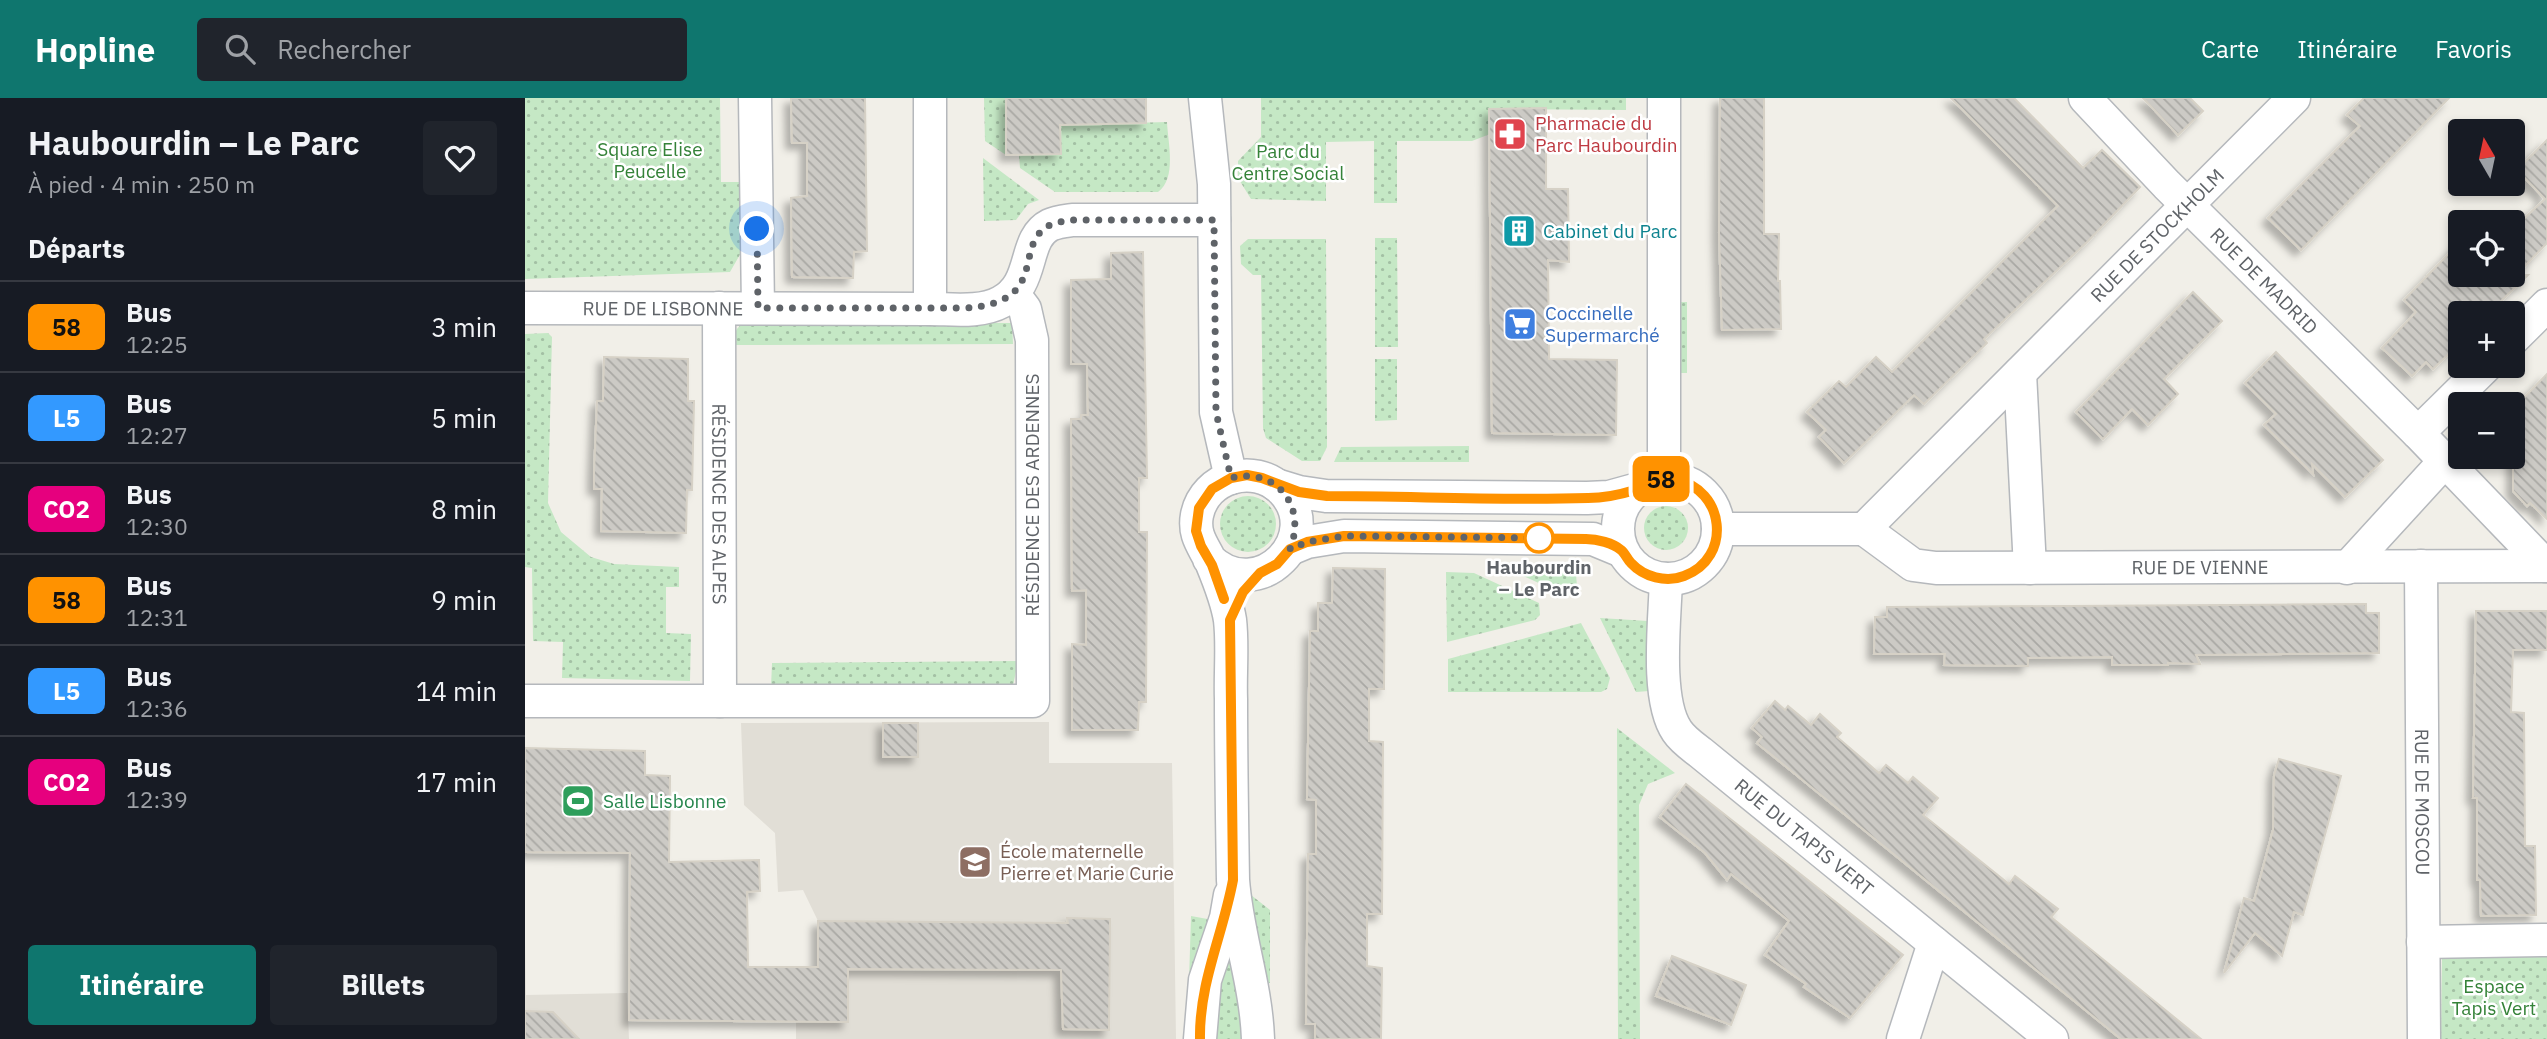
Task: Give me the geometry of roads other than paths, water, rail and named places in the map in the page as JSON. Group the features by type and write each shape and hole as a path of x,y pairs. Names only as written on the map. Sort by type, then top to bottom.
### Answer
{"street":[{"path":"755,98 758,308"},
{"path":"930,98 930,309"},
{"path":"1205,98 1213,169 1216,412 1231,478"},
{"path":"1651,484 1664,98"},
{"name":"RUE DE MADRID","path":"2085,98 2187,205 2418,433 2547,566"},
{"name":"RUE DE STOCKHOLM","path":"1864,529 2294,98"},
{"path":"1013,293 1026,274 1035,240 1049,225 1072,220 1214,220"},
{"name":"RUE DE LISBONNE","path":"525,308 930,309 989,307 1002,302 1013,293"},
{"name":"RÉSIDENCE DES ARDENNES","path":"720,701 1033,701 1032,340 1025,309 1013,293"},
{"path":"2525,327 2547,305"},
{"name":"RÉSIDENCE DES ALPES","path":"719,308 720,701"},
{"path":"2020,373 2029,568"},
{"path":"2418,433 2474,378"},
{"path":"2347,568 2444,462"},
{"path":"1258,1039 1254,988 1237,919 1233,880 1230,620 1209,559 1196,531 1199,508 1212,489 1231,478 1254,476 1299,492 1327,496 1587,498 1609,496 1651,484 1689,484 1705,496 1714,509 1718,529 1714,550 1701,567 1682,577 1666,579 1640,571 1622,551 1593,539 1344,536 1307,542 1290,549"},
{"path":"1622,551 1618,519 1627,500 1651,484"},
{"path":"1209,559 1220,568 1246,575 1260,573 1277,564 1290,549 1296,534 1294,510 1287,496 1276,485"},
{"path":"1718,529 1864,529"},
{"name":"RUE DE VIENNE","path":"1864,529 1913,565 1936,568 2547,566"},
{"name":"RUE DE MOSCOU","path":"2421,566 2424,1039"},
{"path":"1230,620 1243,592 1260,573"},
{"name":"RUE DU TAPIS VERT","path":"1666,579 1664,691 1666,704 1677,731 2052,1039"},
{"path":"525,701 720,701"},
{"path":"1200,1039 1205,980 1226,918 1233,880"},
{"path":"2423,942 2547,940"},
{"path":"1903,1039 1934,943"}],"place":[{"name":"Pharmacie du Parc Haubourdin","path":"1510,134"},
{"name":"Cabinet du Parc","path":"1519,231"},
{"name":"Coccinelle Supermarché","path":"1520,324"},
{"name":"Haubourdin – Le Parc","path":"1539,538"},
{"name":"Salle Lisbonne","path":"578,801"},
{"name":"École maternelle Pierre et Marie Curie","path":"975,862"}],"park label":[{"name":"Square Elise Peucelle","path":"650,160"},
{"name":"Parc du Centre Social","path":"1288,162"},
{"name":"Espace Tapis Vert","path":"2494,997"}]}
